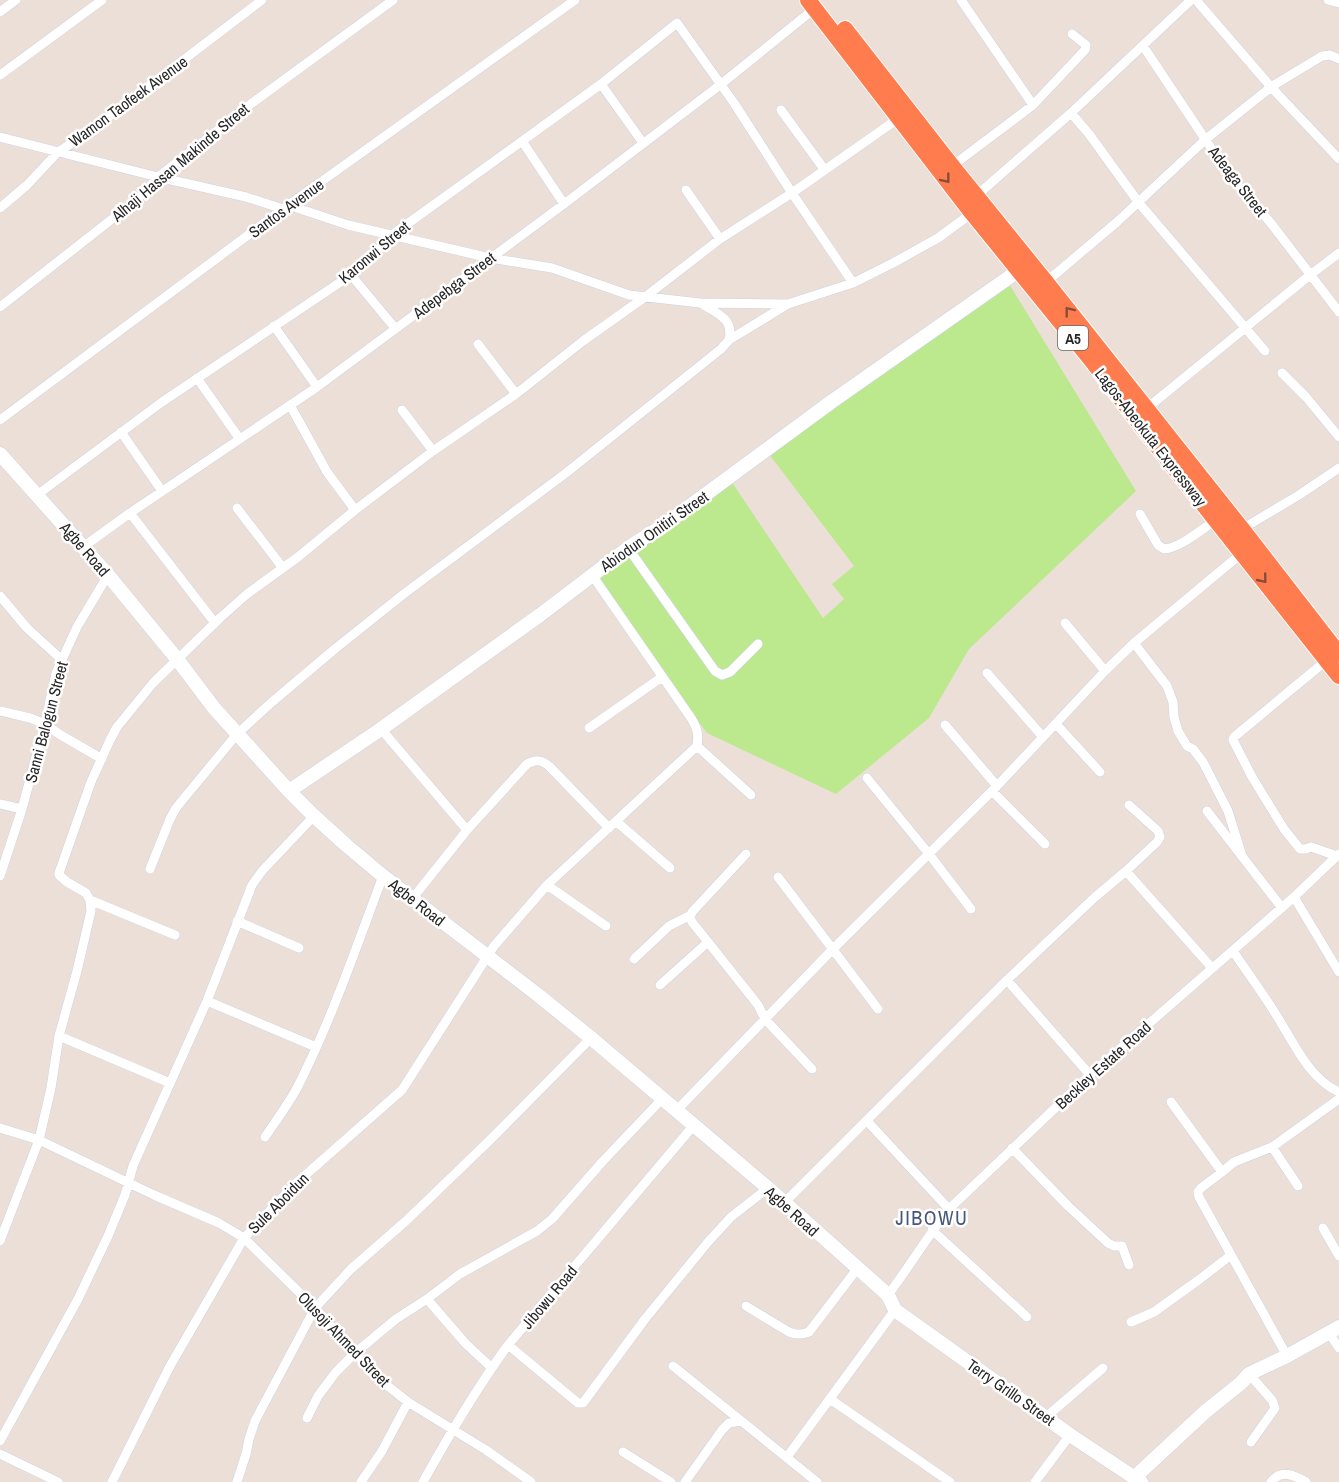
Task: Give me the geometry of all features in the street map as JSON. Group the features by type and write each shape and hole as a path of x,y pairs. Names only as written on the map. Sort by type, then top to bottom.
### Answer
{"highway":[{"name":"Lagos-Abeokuta Expressway","path":"815,3 898,118 972,213 1092,361 1242,553 1333,657"},
{"name":"Lagos-Abeokuta Expressway","path":"815,3 952,166 1242,529 1333,657 1339,676"}],"street":[{"path":"0,12 16,0"},
{"path":"0,75 102,0"},
{"name":"Wamon Taofeek Avenue","path":"0,208 27,185 58,152 89,132 262,0"},
{"name":"Alhaji Hassan Makinde Street","path":"0,307 135,201 158,177 252,103 393,0"},
{"name":"Santos Avenue","path":"0,420 286,207 575,0"},
{"path":"961,0 1033,105"},
{"path":"976,196 1071,113 1191,0"},
{"path":"1196,0 1271,87 1339,159"},
{"path":"1328,0 1339,3"},
{"name":"Adepebga Street","path":"83,547 316,387 564,204 720,85 815,3"},
{"name":"Karonwi Street","path":"37,495 197,378 351,275 392,235 601,84 677,23 720,85"},
{"path":"952,166 1033,105 1085,50 1086,45 1072,34"},
{"name":"Adeaga Street","path":"1143,46 1229,175 1270,222 1339,312"},
{"path":"1046,282 1139,203 1206,139 1271,87 1322,56 1339,59"},
{"path":"601,84 643,143"},
{"path":"720,85 853,283"},
{"path":"781,110 824,169"},
{"path":"1071,113 1139,203 1264,351"},
{"path":"0,1241 39,1140 51,1088 59,1036 91,911 90,900 86,893 64,879 59,873 91,782 117,727 153,683 215,623 248,594 355,510 433,451 516,394 720,239 792,193 898,118"},
{"path":"0,137 286,207 348,225 490,258 552,268 629,295 700,303 789,304"},
{"path":"522,141 564,204"},
{"path":"686,190 720,239"},
{"path":"150,869 176,808 237,734 344,641 566,473 721,349 729,340 789,304 853,283 894,263 929,243 972,213"},
{"path":"1146,409 1339,253"},
{"name":"Abiodun Onitiri Street","path":"289,791 381,729 831,402 1018,271"},
{"path":"351,275 396,328"},
{"path":"700,303 729,324 729,340"},
{"path":"274,326 316,387"},
{"path":"478,344 516,394"},
{"path":"1282,373 1306,397 1339,437"},
{"path":"197,378 239,438"},
{"path":"290,405 327,472 355,510"},
{"path":"402,410 433,451"},
{"path":"121,432 162,491"},
{"name":"Agbe Road","path":"0,454 108,576 177,659 214,708 314,816 383,876 591,1038 768,1188 888,1295"},
{"path":"1242,529 1339,468"},
{"path":"237,508 283,568"},
{"path":"130,513 215,623"},
{"path":"1140,514 1158,545 1164,549 1171,549 1216,520"},
{"path":"628,548 715,671 722,675 730,672 758,644"},
{"path":"676,1111 833,949 994,789 1105,671 1242,553"},
{"path":"592,575 697,728 699,736 697,746 751,795"},
{"name":"Sanni Balogun Street","path":"0,876 22,809 56,674 77,627 108,576"},
{"path":"0,596 27,628 62,660"},
{"path":"1065,623 1105,671"},
{"path":"1134,644 1167,686 1173,702 1173,717 1178,731 1187,746 1193,749 1203,762 1228,811 1242,856"},
{"path":"1333,657 1233,740 1252,777 1300,849 1311,846 1338,855"},
{"path":"987,673 1043,737"},
{"path":"589,728 662,677"},
{"path":"0,711 45,724 102,759"},
{"path":"1056,724 1100,772"},
{"path":"945,725 994,789 1045,844"},
{"path":"381,729 467,830"},
{"name":"Sule Aboidun","path":"112,1482 170,1366 244,1238 294,1185 402,1090 487,956 547,885 697,746"},
{"path":"412,899 467,830 527,764 536,760 543,761 613,825 670,868"},
{"path":"867,778 970,909"},
{"path":"0,804 22,809"},
{"path":"784,1203 1007,980 1157,842 1160,837 1158,831 1129,805"},
{"path":"1207,811 1282,908"},
{"path":"0,1441 84,1288 108,1236 141,1148 207,1000 252,885 314,816"},
{"path":"634,959 669,926 691,915 746,854"},
{"name":"Beckley Estate Road","path":"888,1295 949,1209 1090,1075 1282,908 1338,855"},
{"path":"1126,871 1212,968"},
{"path":"265,1137 299,1085 332,1011 383,876"},
{"path":"778,877 878,1009"},
{"path":"547,885 606,926"},
{"path":"1294,897 1339,972"},
{"path":"90,900 175,935"},
{"path":"691,915 692,922 758,1005 765,1019 812,1069"},
{"path":"237,921 299,948"},
{"path":"660,985 708,942"},
{"path":"1233,951 1306,1064 1319,1080 1339,1092"},
{"path":"1007,980 1090,1075"},
{"path":"207,1000 316,1047"},
{"path":"59,1036 170,1083"},
{"path":"237,1482 255,1422 315,1308 351,1269 407,1220 591,1038"},
{"path":"307,1418 318,1396 336,1372 355,1353 460,1274 537,1231 552,1219 662,1099"},
{"path":"1287,1356 1198,1192 1234,1162 1272,1147 1339,1099"},
{"path":"1171,1102 1222,1172"},
{"path":"867,1121 949,1209"},
{"name":"Jibowu Road","path":"423,1482 452,1429 508,1345 694,1125"},
{"name":"Olusoji Ahmed Street","path":"0,1128 39,1140 219,1223 244,1238 315,1308 384,1383 408,1402 494,1455 531,1482"},
{"path":"1272,1147 1298,1186"},
{"path":"1012,1148 1068,1206 1108,1243 1122,1246 1129,1265"},
{"path":"508,1345 578,1403 583,1403 645,1318 708,1242 731,1217 768,1188"},
{"path":"1323,1228 1339,1256"},
{"path":"932,1230 1027,1317"},
{"path":"1131,1322 1154,1312 1231,1255"},
{"path":"746,1306 789,1332 803,1334 808,1332 857,1269"},
{"name":"Terry Grillo Street","path":"888,1295 895,1310 1070,1435 1138,1480"},
{"path":"427,1299 466,1344 492,1368"},
{"path":"787,1457 895,1310"},
{"path":"1138,1480 1206,1411 1249,1374 1334,1330 1339,1348"},
{"path":"673,1366 817,1482"},
{"path":"1046,1417 1103,1368"},
{"path":"1249,1374 1272,1400 1275,1408 1251,1442"},
{"path":"830,1399 950,1482"},
{"path":"361,1482 382,1451 408,1402"},
{"path":"685,1482 722,1430 729,1423 741,1421"},
{"path":"1035,1482 1070,1435"},
{"path":"623,1452 670,1482"},
{"path":"0,1454 58,1482"},
{"path":"1271,1482 1275,1477 1285,1473 1306,1482"}],"green space":[{"path":"1003,274 1136,491 969,649 929,718 836,794 707,733 594,578 729,478 823,618 844,599 832,584 854,566 766,450"}],"district":[{"name":"JIBOWU","path":"932,1217"}]}
